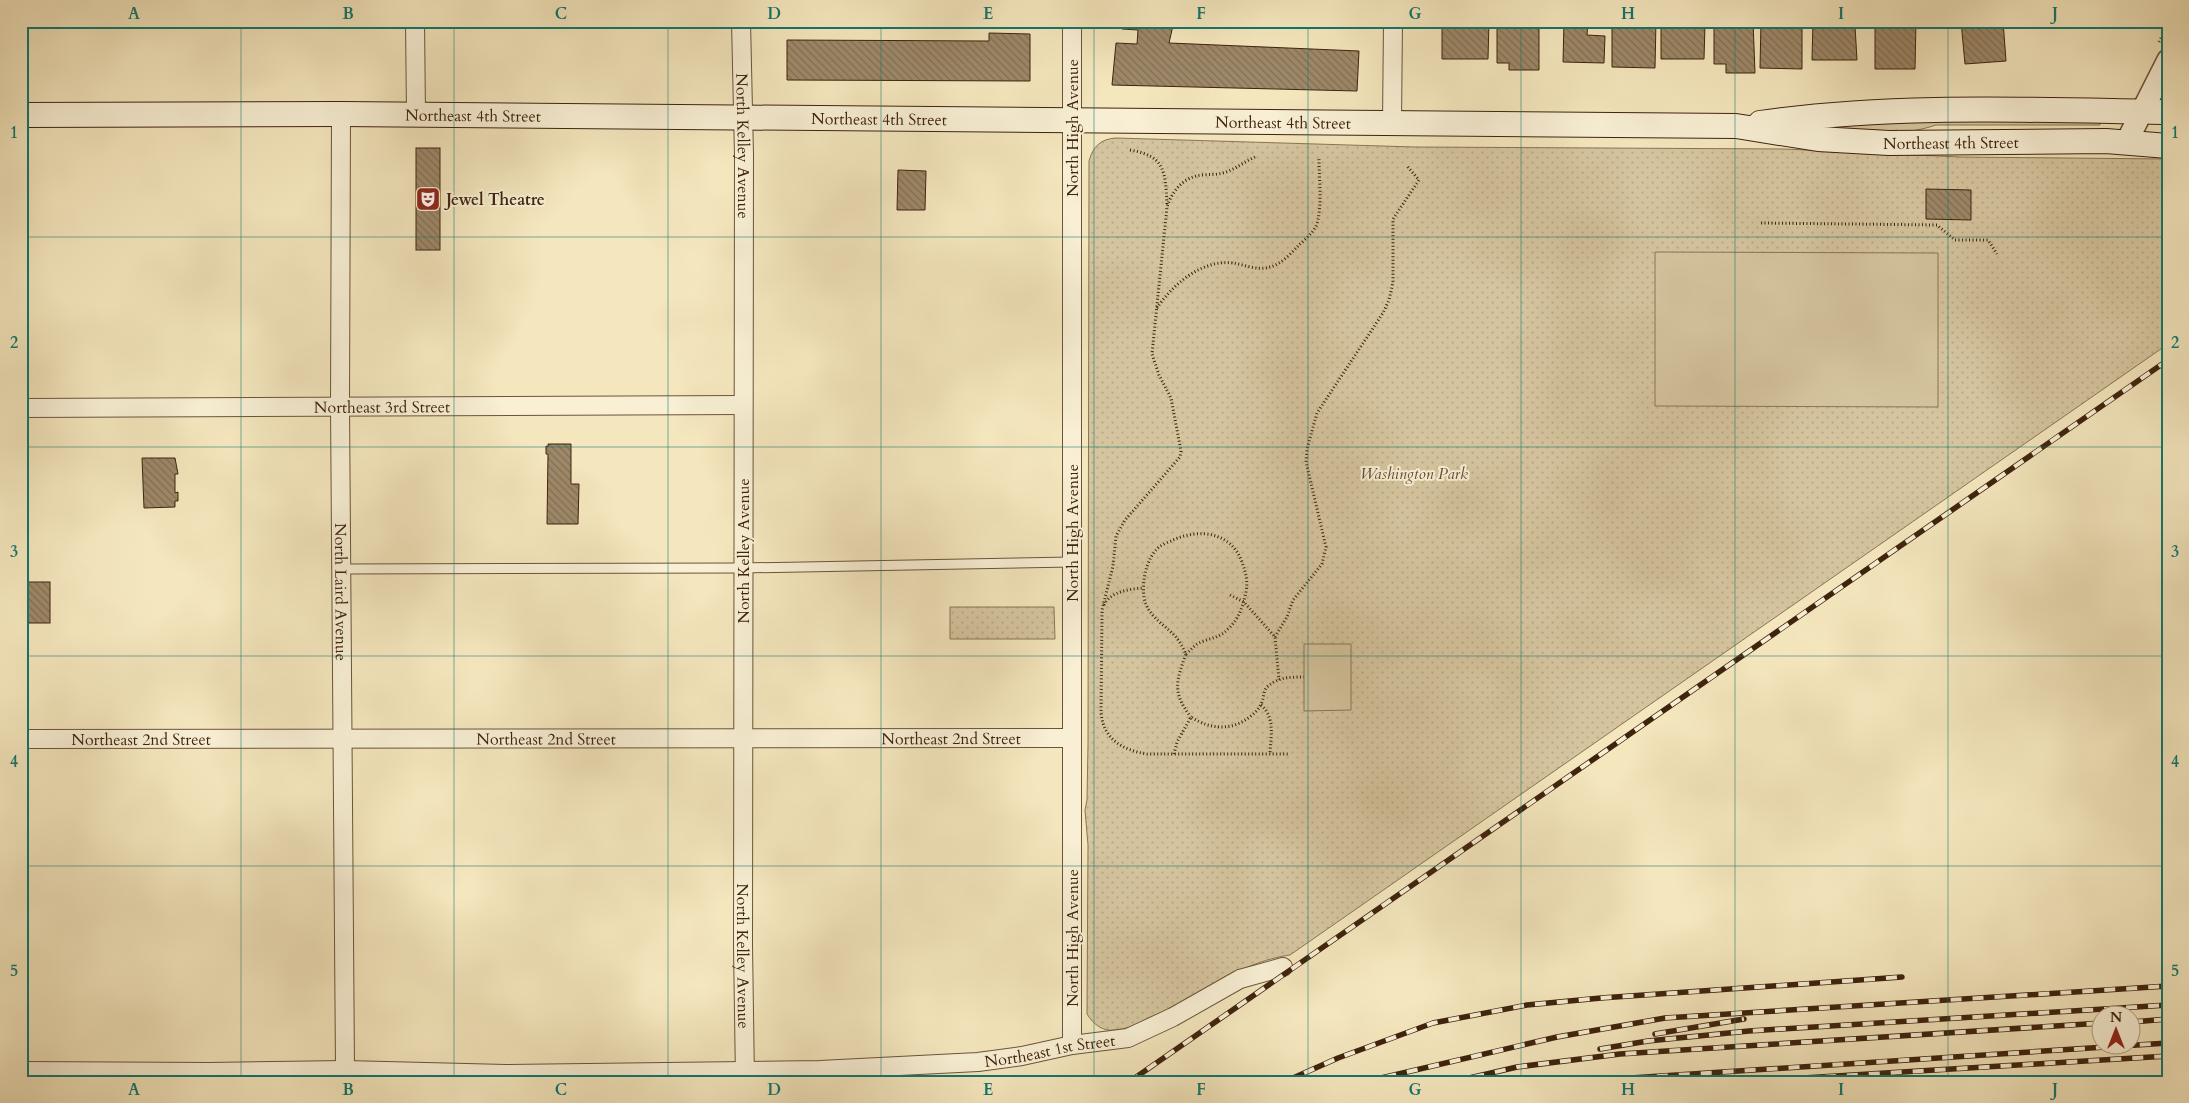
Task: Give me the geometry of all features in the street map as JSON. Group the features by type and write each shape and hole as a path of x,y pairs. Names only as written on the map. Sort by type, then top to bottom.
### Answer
{"main road":[{"name":"Northeast 4th Street","path":"21,115 341,114 1072,122 1736,126 1817,115 1942,110 2168,112"},
{"name":"Northeast 4th Street","path":"1736,126 1818,139 1889,143 2126,143 2168,146"}],"street":[{"path":"415,21 416,115"},
{"name":"North Kelley Avenue","path":"741,21 745,1076"},
{"name":"North High Avenue","path":"1072,21 1072,1045"},
{"path":"1392,123 1393,21"},
{"path":"2126,143 2168,60"},
{"name":"North Laird Avenue","path":"341,114 340,406 345,1070"},
{"name":"Northeast 3rd Street","path":"21,408 743,405"},
{"name":"Northeast 2nd Street","path":"21,739 1072,738"},
{"name":"Northeast 1st Street","path":"21,1071 210,1072 345,1070 506,1074 745,1076 978,1062 1022,1056 1072,1045 1114,1041 1143,1032 1240,979 1283,967"}],"lane":[{"path":"341,569 743,568 1072,562"}],"path":[{"path":"1130,150 1152,155 1160,164 1164,179 1167,208"},
{"path":"1255,157 1224,173 1197,175 1190,178 1177,187 1171,195 1167,208 1152,354 1159,375 1171,398 1181,452 1180,456 1119,529 1114,545 1114,566 1102,610 1101,712 1102,723 1110,738 1123,748 1134,752 1289,754"},
{"path":"1156,311 1163,298 1177,284 1190,274 1204,268 1226,263 1264,268 1279,264 1287,257 1315,228 1319,205 1319,158"},
{"path":"1275,637 1288,617 1293,600 1322,564 1325,554 1326,547 1306,462 1306,449 1317,414 1384,313 1390,300 1393,282 1393,219 1419,180 1407,166"},
{"path":"1761,223 1937,225 1955,240 1988,240 1997,254"},
{"path":"1186,654 1177,638 1153,617 1144,598 1144,578 1150,561 1160,547 1193,533 1209,534 1224,538 1234,546 1241,558 1248,583 1244,602 1238,617 1228,630 1220,636 1199,642 1186,654 1176,684 1178,697 1191,717 1209,726 1230,727 1246,719 1261,705 1265,688 1288,677 1304,677"},
{"path":"1102,610 1107,600 1117,593 1144,588"},
{"path":"1230,595 1244,602 1275,637 1279,680"},
{"path":"1261,705 1268,711 1271,722 1270,753"},
{"path":"1174,754 1177,742 1191,717"}],"green space":[{"path":"1942,119 2100,119 2100,125 1936,125 1908,131 1878,133 1819,129 1818,125"},
{"name":"Washington Park","path":"1116,138 1415,147 1784,149 1960,157 2168,159 2168,344 1290,955 1274,958 1244,969 1214,983 1159,1015 1137,1024 1122,1029 1106,1030 1095,1024 1087,1014 1088,845 1085,810 1087,800 1088,745 1089,161 1098,144"},
{"path":"1655,252 1938,253 1938,407 1655,406"},
{"path":"950,607 1054,607 1055,639 950,639"},
{"path":"1304,644 1351,644 1351,710 1304,711"}],"building":[{"path":"1123,21 1174,21 1169,43 1359,51 1357,91 1112,85 1116,43 1137,44 1138,30 1122,29"},
{"path":"1461,21 1489,21 1488,59 1442,59 1442,24 1451,25"},
{"path":"1515,21 1539,21 1539,70 1509,70 1509,63 1497,63 1497,26 1515,25"},
{"path":"1564,21 1588,21 1587,35 1605,36 1604,63 1563,62"},
{"path":"1612,21 1656,21 1655,68 1612,67"},
{"path":"1661,21 1705,24 1704,59 1661,59"},
{"path":"1732,21 1753,21 1755,73 1726,73 1726,64 1714,64 1714,28 1731,28"},
{"path":"1761,21 1802,21 1802,69 1760,68"},
{"path":"1813,21 1833,21 1833,25 1855,26 1857,60 1812,60"},
{"path":"1875,21 1916,21 1915,69 1875,69"},
{"path":"1961,21 2003,21 2006,61 1965,64"},
{"path":"989,33 1030,34 1030,81 787,80 787,40 989,41"},
{"name":"Jewel Theatre","path":"416,148 440,148 440,250 416,250"},
{"path":"898,170 926,171 925,210 897,210"},
{"path":"1926,189 1971,190 1971,220 1926,219"},
{"path":"21,331 25,331 25,356 22,356 22,363 26,363 27,376 21,376"},
{"path":"548,444 571,444 571,484 579,484 578,524 547,524 548,454 546,454 546,446 548,447"},
{"path":"142,458 175,458 178,474 175,474 175,493 178,492 178,501 175,501 175,507 144,508"},
{"path":"21,582 50,582 50,623 21,623"}],"railway":[{"path":"1129,1082 2168,360"},
{"path":"1284,1082 1338,1058 1433,1023 1527,1005 1902,977"},
{"path":"1364,1082 1557,1037 1665,1018 2168,986"},
{"path":"1600,1049 1648,1041 1749,1031 2168,1005"},
{"path":"1655,1034 1744,1019"},
{"path":"2142,1021 2168,1019"},
{"path":"1452,1082 1517,1067 1620,1054 2092,1024"},
{"path":"1569,1082 2168,1043"},
{"path":"1737,1082 2168,1056"}],"place":[{"name":"Jewel Theatre","path":"428,199"}]}
